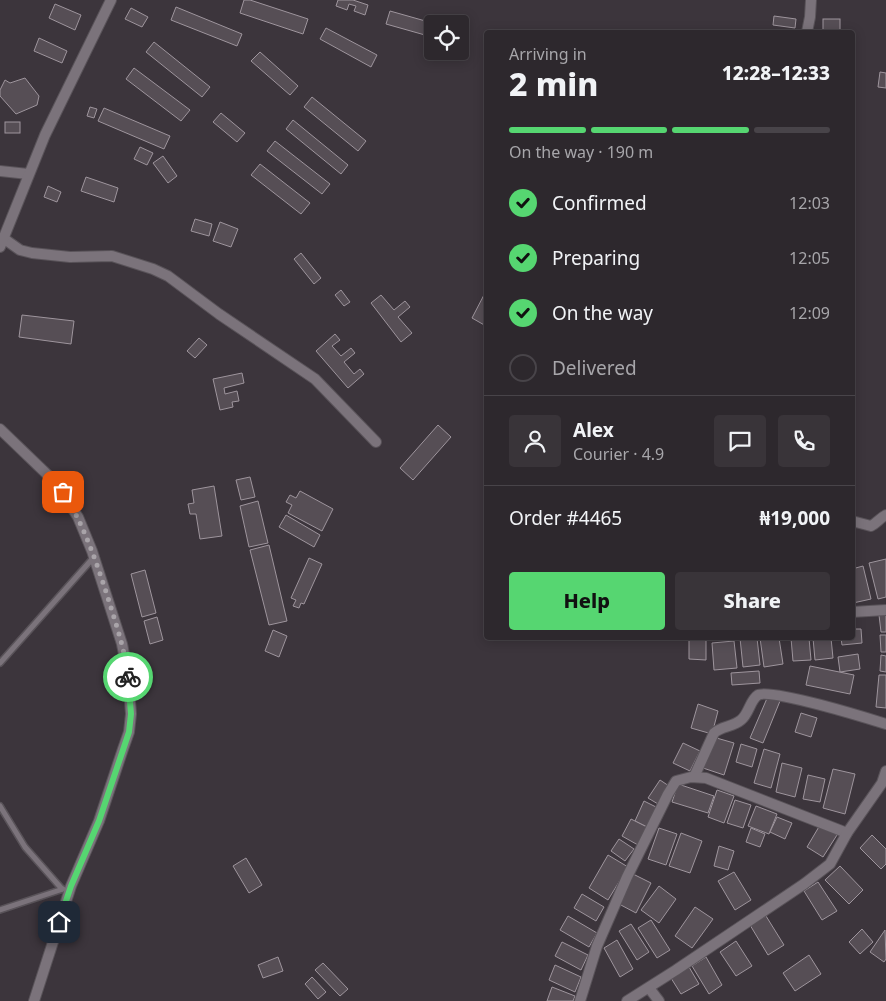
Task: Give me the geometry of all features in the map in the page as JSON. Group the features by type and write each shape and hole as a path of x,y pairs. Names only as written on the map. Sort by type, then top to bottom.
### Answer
{"street":[{"path":"111,0 45,135 2,243 32,253 70,257 112,256 153,269 168,276 315,379 376,442"},
{"path":"807,30 811,0"},
{"path":"0,171 28,174"},
{"path":"0,429 63,492 78,517 94,556 124,653 131,714 129,732 99,821 66,888 34,1001"},
{"path":"855,522 871,526 878,523 886,515"},
{"path":"855,612 886,610"},
{"path":"694,777 714,733 718,729 742,720 757,695 763,693 783,695 886,724"},
{"path":"627,1001 804,884 830,864 847,833 882,783 886,771"},
{"path":"580,1001 597,946 628,877 676,781 694,777 706,778 847,833"},
{"path":"649,988 659,1001"}],"lane":[{"path":"0,663 94,556"},
{"path":"0,806 25,847 66,888 0,910"}],"building":[{"path":"244,0 250,0 308,19 303,34 240,13"},
{"path":"338,0 353,0 368,5 365,15 354,11 356,6 349,4 347,10 336,6"},
{"path":"55,4 81,15 75,30 49,18"},
{"path":"176,7 242,34 237,46 171,20"},
{"path":"131,8 148,17 142,27 125,19"},
{"path":"390,11 424,21 424,35 386,24"},
{"path":"774,16 796,19 795,28 773,25"},
{"path":"823,19 840,19 840,30 823,30"},
{"path":"326,28 377,55 371,67 320,39"},
{"path":"39,38 67,51 62,63 34,51"},
{"path":"154,42 210,87 202,97 146,52"},
{"path":"260,52 298,86 290,95 251,61"},
{"path":"134,68 190,110 181,121 126,79"},
{"path":"880,72 886,73 886,88 878,87"},
{"path":"25,78 39,96 37,105 16,114 0,96 0,90 5,80 10,83"},
{"path":"312,97 366,141 358,151 304,107"},
{"path":"90,107 97,109 94,118 87,116"},
{"path":"104,108 170,136 164,149 98,121"},
{"path":"221,113 245,133 237,142 213,122"},
{"path":"293,120 348,165 341,174 286,129"},
{"path":"5,122 20,122 20,133 5,133"},
{"path":"275,141 330,184 322,194 267,151"},
{"path":"140,147 153,153 147,165 134,159"},
{"path":"163,156 177,176 168,183 153,163"},
{"path":"260,164 310,203 301,214 251,175"},
{"path":"86,177 118,188 114,202 81,191"},
{"path":"48,186 61,192 57,202 44,197"},
{"path":"195,219 212,224 209,236 191,231"},
{"path":"220,222 238,229 231,247 213,241"},
{"path":"301,253 321,278 314,284 294,259"},
{"path":"341,290 350,302 344,306 335,295"},
{"path":"381,295 394,310 405,301 410,307 398,317 412,333 401,342 371,303"},
{"path":"484,295 484,325 472,318"},
{"path":"22,315 74,321 71,344 19,337"},
{"path":"335,334 340,340 332,346 341,356 351,348 355,353 344,362 354,374 360,369 364,374 348,388 316,351"},
{"path":"199,338 207,345 195,358 187,351"},
{"path":"242,373 244,383 224,388 225,394 237,391 239,401 232,402 233,407 220,410 213,379"},
{"path":"438,425 451,437 413,480 400,468"},
{"path":"250,477 255,497 241,500 236,480"},
{"path":"214,486 222,536 200,539 196,514 190,514 188,504 194,503 192,490"},
{"path":"300,491 333,509 322,531 288,513 292,505 286,502 290,495 296,498"},
{"path":"258,501 268,543 249,547 240,506"},
{"path":"286,515 320,535 314,547 279,527"},
{"path":"269,545 287,621 269,625 250,550"},
{"path":"309,558 322,564 304,604 301,603 299,608 293,606 296,600 291,598"},
{"path":"886,559 886,597 878,599 869,563"},
{"path":"863,566 871,599 855,603 855,568"},
{"path":"145,570 156,613 142,617 131,574"},
{"path":"879,615 886,615 886,632 881,632"},
{"path":"157,617 163,640 150,644 144,621"},
{"path":"855,629 861,629 862,643 842,645 841,640 855,640"},
{"path":"273,630 287,636 279,657 265,651"},
{"path":"880,635 886,635 886,652 881,652"},
{"path":"689,640 706,640 706,660 689,659"},
{"path":"740,640 757,640 760,665 743,667"},
{"path":"760,640 779,640 783,664 764,667"},
{"path":"791,640 809,640 811,660 793,661"},
{"path":"813,640 831,640 833,658 815,660"},
{"path":"734,641 737,668 714,670 712,643"},
{"path":"858,654 860,669 840,672 838,657"},
{"path":"881,655 886,656 886,672 880,671"},
{"path":"810,666 854,675 850,694 806,685"},
{"path":"759,671 760,683 732,685 731,673"},
{"path":"879,675 886,675 886,708 876,707"},
{"path":"768,696 780,701 763,743 750,738"},
{"path":"698,704 718,711 712,734 691,728"},
{"path":"801,713 817,718 811,737 795,732"},
{"path":"713,737 734,743 724,775 703,768"},
{"path":"683,743 700,751 690,771 673,763"},
{"path":"741,744 757,749 752,767 736,762"},
{"path":"764,749 780,754 771,788 754,783"},
{"path":"782,763 802,768 795,797 776,792"},
{"path":"833,769 855,774 845,814 823,808"},
{"path":"808,775 825,779 820,802 803,799"},
{"path":"660,780 669,786 658,804 648,798"},
{"path":"678,784 714,796 708,813 672,802"},
{"path":"717,790 734,796 724,823 708,817"},
{"path":"735,800 751,805 743,828 727,823"},
{"path":"644,801 658,808 649,828 635,821"},
{"path":"756,806 777,814 769,834 748,826"},
{"path":"777,817 792,823 785,839 770,832"},
{"path":"631,819 647,827 638,845 622,836"},
{"path":"820,825 837,835 823,857 807,847"},
{"path":"659,828 677,834 666,865 648,859"},
{"path":"751,828 765,834 760,847 746,842"},
{"path":"681,833 702,841 690,873 669,866"},
{"path":"872,835 886,849 886,864 881,869 860,848"},
{"path":"619,839 634,849 625,861 611,851"},
{"path":"719,846 734,851 728,870 714,866"},
{"path":"608,855 628,867 608,900 589,888"},
{"path":"246,858 262,885 249,893 233,866"},
{"path":"840,866 863,890 849,904 825,880"},
{"path":"734,872 751,900 735,910 718,881"},
{"path":"633,874 651,883 636,913 619,904"},
{"path":"818,882 837,911 822,920 804,891"},
{"path":"659,886 676,899 659,923 641,910"},
{"path":"582,894 604,907 596,921 574,908"},
{"path":"695,907 713,919 692,948 675,936"},
{"path":"568,916 597,933 589,947 560,930"},
{"path":"766,916 784,945 768,955 750,925"},
{"path":"651,920 670,950 657,958 638,928"},
{"path":"631,924 649,952 637,960 619,931"},
{"path":"862,929 873,942 860,954 849,942"},
{"path":"885,930 886,959 884,962 870,952"},
{"path":"617,940 633,969 620,977 604,948"},
{"path":"736,941 752,966 736,976 720,952"},
{"path":"562,942 588,955 581,970 555,956"},
{"path":"809,955 821,974 795,991 783,973"},
{"path":"278,957 283,971 263,978 258,965"},
{"path":"706,957 722,985 709,994 692,966"},
{"path":"323,963 348,989 340,996 315,970"},
{"path":"555,965 581,977 575,992 549,980"},
{"path":"689,967 699,984 681,994 671,978"},
{"path":"312,977 326,992 318,999 305,984"},
{"path":"552,987 575,996 573,1001 547,1001"}],"way so far":[{"path":"63,492 78,517 92,551 122,644 128,677"}],"route":[{"path":"59,922 71,886 99,821 129,732 131,714 128,677"}]}
